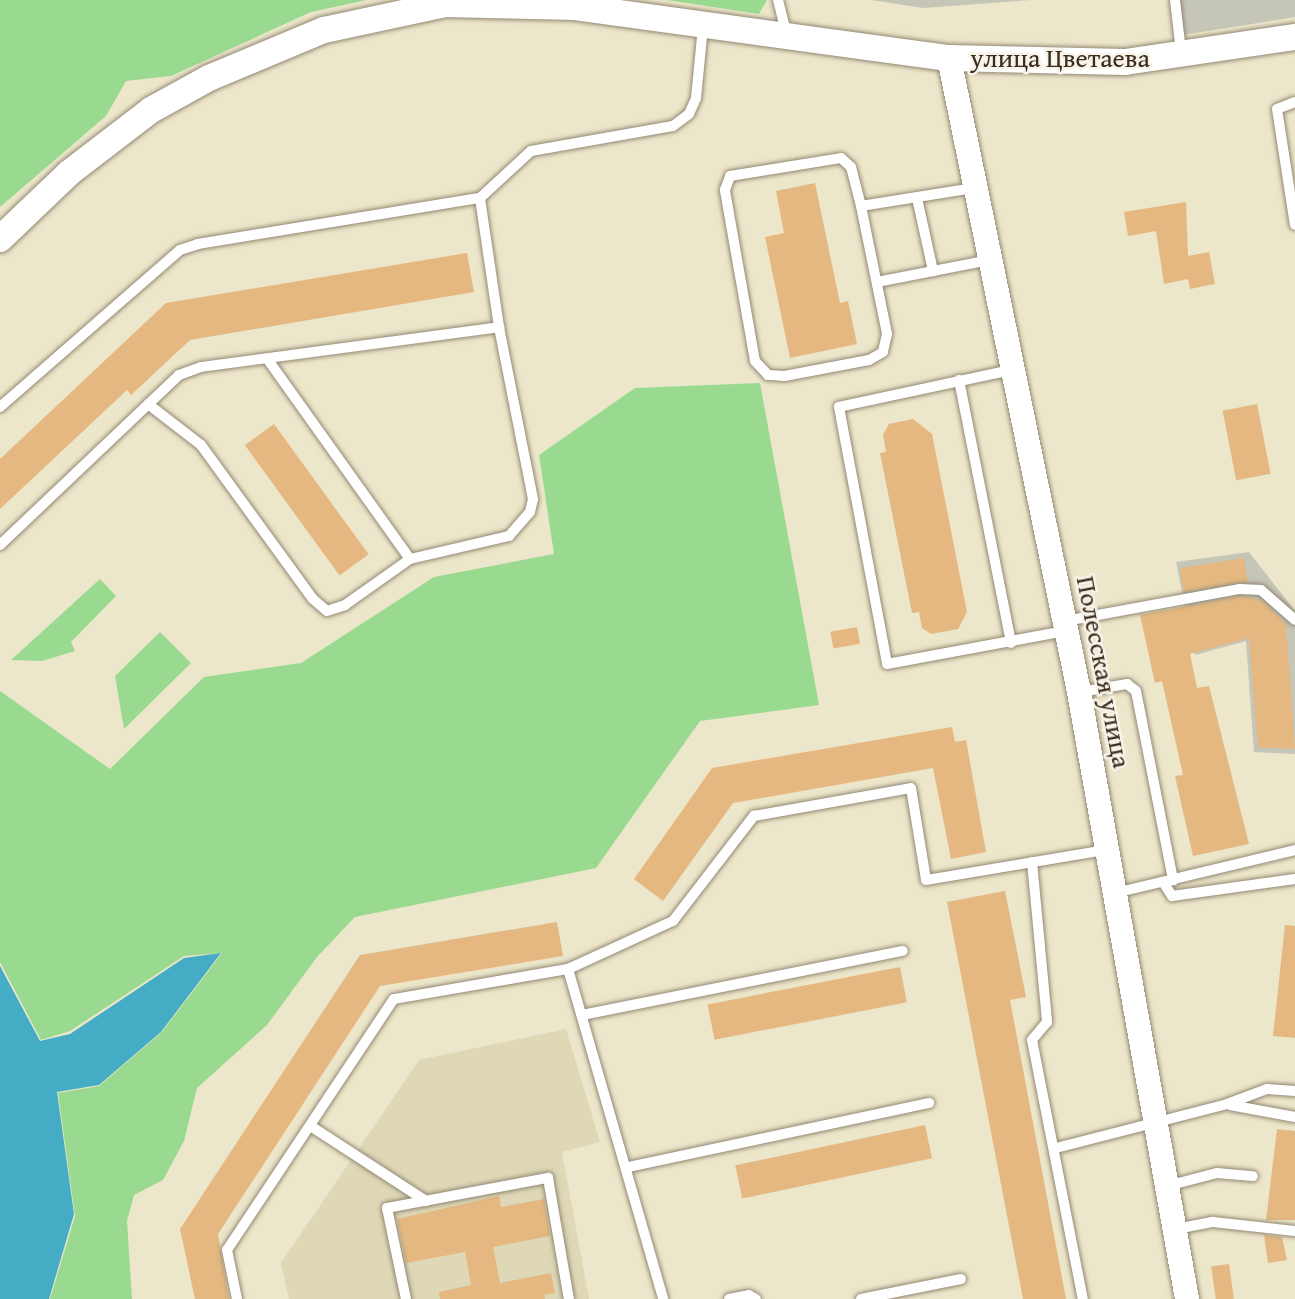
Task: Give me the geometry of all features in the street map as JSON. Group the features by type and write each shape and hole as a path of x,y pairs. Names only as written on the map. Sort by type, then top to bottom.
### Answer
{"main road":[{"name":"улица Цветаева","path":"0,239 69,173 151,110 209,78 324,30 382,14 471,3 575,7 789,39 949,58 1125,62 1295,37"}],"street":[{"name":"Полесская улица","path":"949,58 993,259 1079,692 1187,1299"}],"lane":[{"path":"778,0 789,39"},
{"path":"1175,0 1181,54"},
{"path":"0,407 180,250 480,198 531,150 673,126 689,114 696,98 704,25"},
{"path":"1295,102 1277,109 1295,225"},
{"path":"841,159 851,167 861,206 887,334 883,352 869,360 785,376 768,375 755,361 725,190 730,176 841,159"},
{"path":"861,206 978,187"},
{"path":"148,404 201,445 313,599 327,611 345,605 410,559 509,536 530,512 533,499 499,327 480,198"},
{"path":"917,198 933,271"},
{"path":"877,282 993,259"},
{"path":"0,545 179,375 201,367 269,361 499,327"},
{"path":"269,361 410,559"},
{"path":"1015,369 839,407 887,664 1012,643 1065,626 1240,589 1261,590 1295,620"},
{"path":"959,380 1012,643"},
{"path":"1079,692 1127,684 1136,691 1172,896 1295,879"},
{"path":"237,1299 227,1250 312,1127 394,999 568,969 673,921 754,816 911,789 926,880 1106,850"},
{"path":"1115,893 1295,850"},
{"path":"1032,862 1047,1022 1032,1040 1056,1148 1083,1299"},
{"path":"582,1015 903,950"},
{"path":"568,969 628,1167 663,1299"},
{"path":"1056,1148 1227,1104 1267,1089 1295,1091"},
{"path":"628,1167 929,1103"},
{"path":"1227,1104 1295,1117"},
{"path":"312,1127 426,1201"},
{"path":"1167,1186 1217,1173 1253,1176"},
{"path":"406,1299 387,1208 548,1178 569,1299"},
{"path":"1175,1229 1213,1222 1295,1231"},
{"path":"861,1299 961,1279"},
{"path":"729,1299 749,1295 756,1299"}],"shaded area":[{"path":"871,0 1031,0 923,8"},
{"path":"1179,0 1295,0 1295,17 1182,35"},
{"path":"1249,552 1295,611 1295,754 1254,752 1246,641 1195,655 1176,562"},
{"path":"566,1029 600,1142 562,1152 589,1299 289,1299 281,1263 419,1060"}],"green space":[{"path":"0,0 367,0 311,12 171,76 126,81 106,116 0,207"},
{"path":"667,0 767,0 759,14"},
{"path":"760,383 819,705 700,721 596,868 355,917 317,957 267,1025 197,1088 184,1141 163,1180 134,1195 127,1221 132,1299 50,1299 75,1216 58,1093 99,1086 162,1032 222,953 184,956 70,1031 41,1040 0,962 0,691 110,769 204,677 301,663 434,577 554,554 539,455 635,388"},
{"path":"100,579 116,596 71,642 75,651 42,661 11,660"},
{"path":"160,632 191,663 124,729 115,676"}],"water":[{"path":"221,953 161,1032 99,1085 57,1092 74,1214 49,1299 0,1299 0,966 40,1041 70,1034 184,958"}],"building":[{"path":"815,183 840,303 848,301 857,344 790,358 765,237 784,233 776,191"},
{"path":"1186,202 1188,256 1209,252 1215,284 1190,289 1188,279 1164,284 1156,231 1128,236 1124,212"},
{"path":"467,253 474,292 190,340 131,395 127,390 0,509 0,459 166,303"},
{"path":"1257,404 1271,474 1236,480 1223,411"},
{"path":"913,419 932,434 967,612 958,629 931,634 922,628 919,612 912,613 880,453 886,452 883,435 889,424"},
{"path":"274,424 369,554 340,575 245,445"},
{"path":"1244,558 1248,582 1184,592 1180,568"},
{"path":"1241,596 1261,600 1286,624 1295,749 1258,747 1249,638 1190,654 1197,688 1209,686 1249,844 1193,856 1175,776 1183,775 1162,681 1155,683 1140,615"},
{"path":"857,627 860,644 833,648 830,632"},
{"path":"952,727 955,742 966,740 986,852 951,859 933,768 733,803 663,901 634,879 712,768"},
{"path":"1005,891 1026,997 1010,1000 1066,1299 1023,1299 947,902"},
{"path":"557,922 563,956 380,986 218,1234 229,1299 195,1299 180,1229 360,955"},
{"path":"1285,925 1295,926 1295,1038 1273,1036"},
{"path":"900,967 907,1002 714,1040 708,1004"},
{"path":"925,1125 932,1158 742,1199 735,1165"},
{"path":"1277,1129 1295,1131 1295,1220 1266,1220"},
{"path":"499,1196 501,1207 544,1199 550,1236 493,1247 500,1283 551,1273 555,1293 544,1295 545,1299 440,1299 439,1292 471,1285 465,1252 406,1263 397,1219"},
{"path":"1264,1235 1282,1237 1287,1260 1268,1263"},
{"path":"1229,1264 1234,1299 1216,1299 1211,1267"}]}
